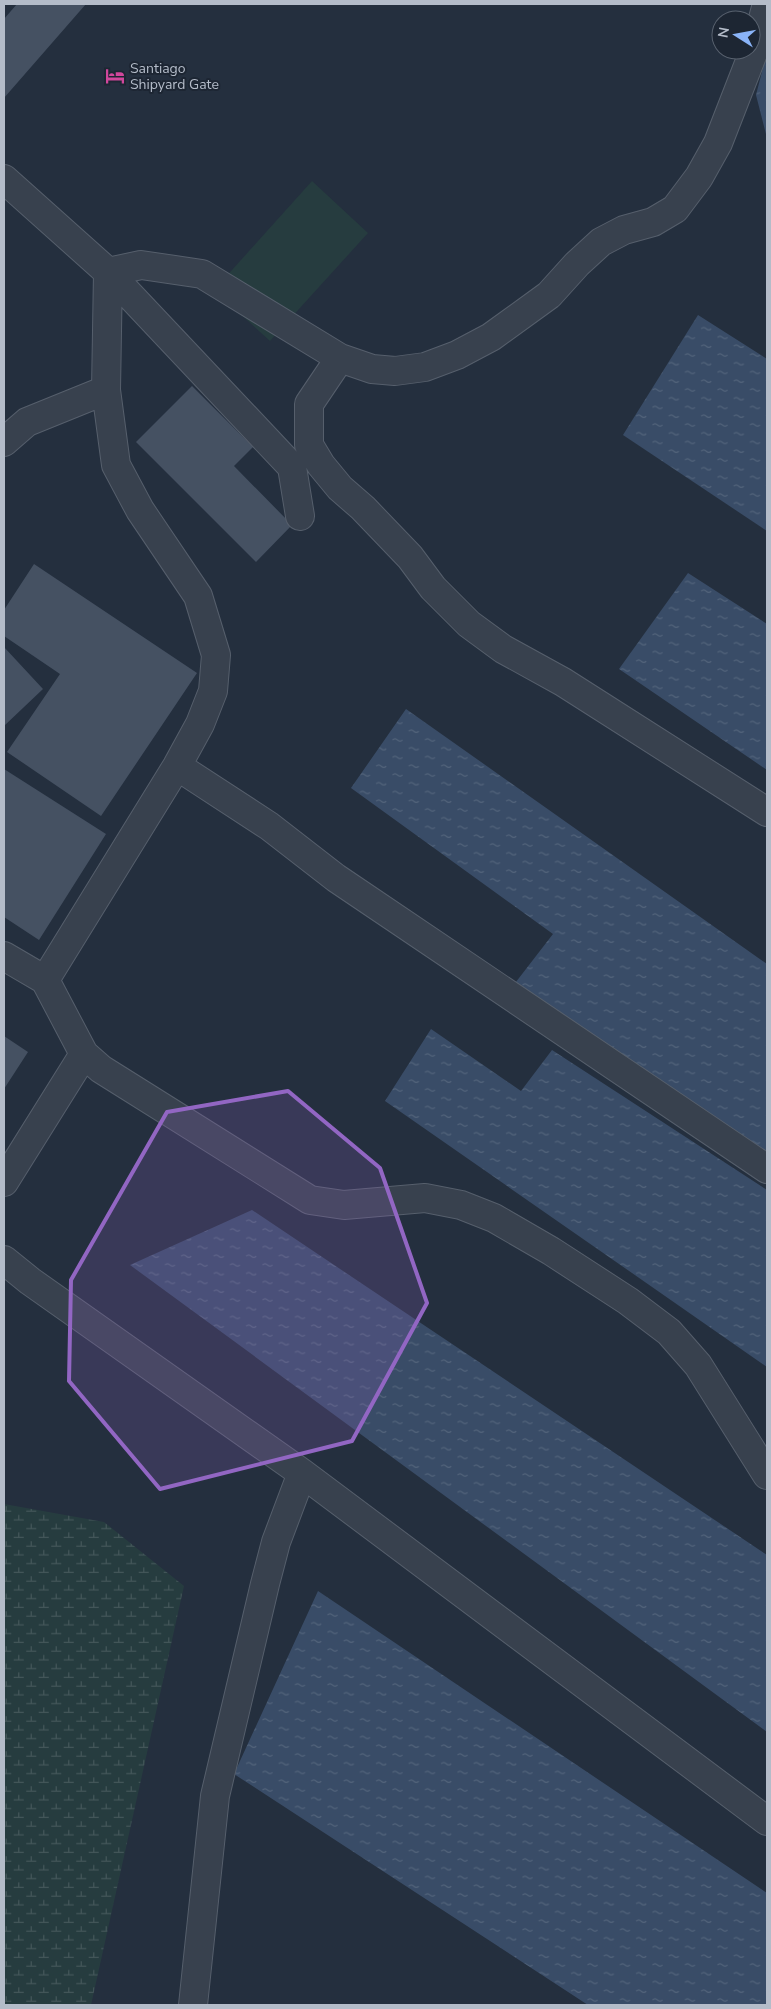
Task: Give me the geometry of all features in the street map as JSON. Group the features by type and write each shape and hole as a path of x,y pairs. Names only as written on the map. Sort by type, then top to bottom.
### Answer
{"street":[{"path":"108,272 141,265 202,274 340,358 372,369 395,371 425,367 457,355 491,338 550,295 577,264 601,242 624,230 653,222 674,209 698,177 718,143 755,48 767,4"},
{"path":"4,179 108,272 292,467 300,516"},
{"path":"45,980 177,766 200,724 213,691 216,655 198,596 140,510 116,465 106,390 108,272"},
{"path":"340,358 309,404 309,445 321,465 340,488 363,508 410,557 433,588 469,624 503,649 563,682 767,812"},
{"path":"4,442 27,422 106,390"},
{"path":"177,766 269,826 336,878 767,1169"},
{"path":"4,956 45,980 84,1054 101,1069 310,1200 344,1205 426,1198 462,1205 494,1218 551,1251 628,1302 668,1332 698,1365 767,1475"},
{"path":"4,1182 84,1054"},
{"path":"4,1260 30,1281 302,1473 767,1821"},
{"path":"193,2005 215,1796 269,1567 276,1542 302,1473"}],"highlighted area":[{"path":"288,1091 380,1168 427,1303 352,1441 160,1489 69,1381 71,1280 167,1112"}],"green space":[{"path":"312,181 368,233 270,341 214,290"},
{"path":"4,1504 104,1522 184,1586 91,2005 4,2005"}],"water":[{"path":"767,52 767,138 756,95"},
{"path":"698,315 767,359 767,531 623,435"},
{"path":"688,573 767,624 767,770 619,669"},
{"path":"406,709 767,964 767,1158 509,991 553,934 351,788"},
{"path":"431,1029 521,1091 552,1050 767,1190 767,1367 385,1101"},
{"path":"252,1210 767,1555 767,1732 130,1265"},
{"path":"318,1591 767,1893 767,2005 588,2005 234,1774"}],"building":[{"path":"17,4 86,4 4,98 4,19"},
{"path":"192,386 253,447 234,466 292,525 256,562 136,442"},
{"path":"34,564 197,673 101,816 7,752 60,674 4,636 4,610"},
{"path":"4,647 43,689 4,726"},
{"path":"4,769 106,834 39,940 4,917"},
{"path":"4,1036 28,1052 4,1089"}],"place":[{"name":"Santiago Shipyard Gate","path":"115,76"}]}
